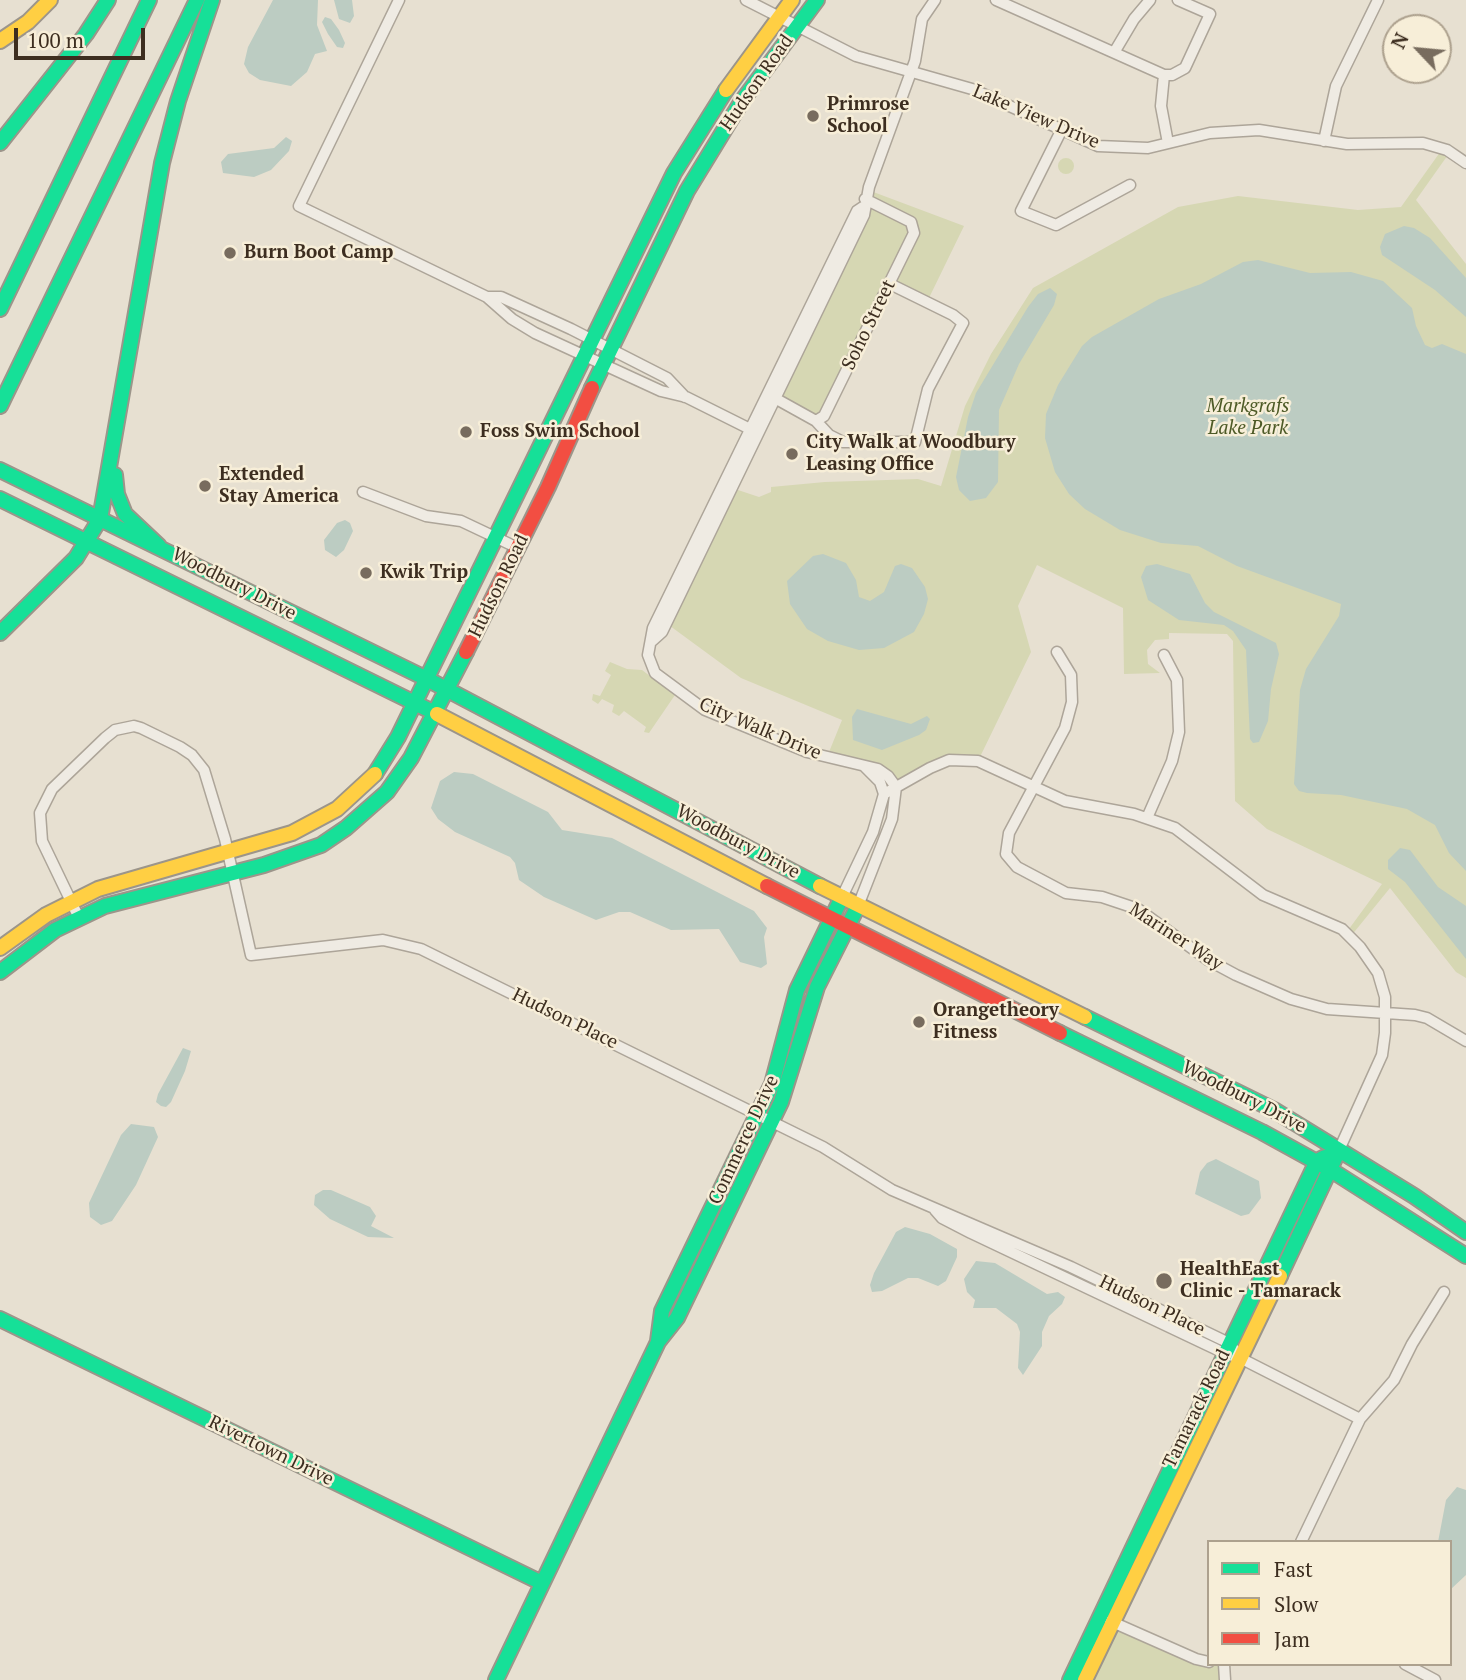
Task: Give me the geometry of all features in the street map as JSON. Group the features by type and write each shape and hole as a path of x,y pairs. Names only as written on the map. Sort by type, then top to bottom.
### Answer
{"main road":[{"path":"0,41 29,22 50,0"},
{"path":"0,143 86,34 108,0"},
{"path":"0,309 149,0"},
{"path":"0,406 197,0"},
{"path":"0,633 76,558 100,519 162,163 178,101 212,0"},
{"name":"Hudson Road","path":"0,948 71,901 127,879 292,833 325,817 354,796 388,756 674,173 742,65 792,0"},
{"name":"Hudson Road","path":"0,972 35,944 79,918 130,898 232,873 321,845 346,828 387,792 435,713 517,548 667,228 701,166 742,101 817,0"},
{"path":"119,407 117,494 129,520 159,546"},
{"name":"Woodbury Drive","path":"2,471 447,689 858,906 1251,1098 1339,1150 1466,1232"},
{"name":"Woodbury Drive","path":"0,499 435,713 846,927 1317,1161 1466,1256"},
{"name":"Commerce Drive","path":"658,1342 663,1311 757,1116 779,1063 797,990 842,897"},
{"name":"Commerce Drive","path":"496,1680 658,1342 677,1318 772,1122 790,1080 813,998 858,906"},
{"path":"1317,1161 1339,1150"},
{"name":"Tamarack Road","path":"1070,1680 1107,1619 1242,1359 1339,1150"},
{"name":"Tamarack Road","path":"1085,1680 1107,1619 1226,1348 1317,1161"},
{"name":"Rivertown Drive","path":"0,1319 542,1583"}],"street":[{"path":"398,0 299,206 487,297 519,323 661,391 686,397 755,431"},
{"name":"Lake View Drive","path":"746,0 856,56 972,89 1091,144 1141,149 1210,133 1251,130 1368,145 1423,143 1447,150 1466,163"},
{"name":"City Walk Drive","path":"896,787 881,770 807,752 703,709 652,670 648,655 652,641 662,632 772,396 864,215 864,203 918,50 922,19 936,0"},
{"path":"996,0 1164,75 1172,75 1185,68 1210,14 1178,0"},
{"path":"1115,51 1134,19 1150,0"},
{"path":"1324,141 1336,86 1378,0"},
{"path":"1164,75 1161,106 1168,144"},
{"path":"1061,131 1021,211 1056,225 1130,185"},
{"name":"Soho Street","path":"816,421 827,413 915,228 908,220 864,203"},
{"path":"772,396 816,421 826,433 843,442 915,442 928,389 963,323 955,316 890,284"},
{"path":"487,297 501,297 609,349 667,379 686,397"},
{"path":"363,492 393,500 426,516 461,521 517,548"},
{"name":"Mariner Way","path":"1057,652 1071,675 1072,702 1065,728 1032,785 1006,843 1006,854 1017,867 1066,893 1102,897 1138,909 1208,960 1292,999 1327,1009 1385,1011 1427,1018 1466,1041"},
{"path":"1147,818 1172,761 1179,732 1177,680 1164,655"},
{"path":"79,918 42,841 40,813 52,789 115,730 134,726 141,728 180,747 199,762 209,781 232,873"},
{"path":"884,794 941,762 963,759 978,761 1083,806 1147,818 1175,828 1263,895 1332,923 1349,934 1378,973 1385,997 1385,1011 1382,1055 1339,1150"},
{"path":"842,897 873,832 884,794 880,782 866,767"},
{"path":"858,906 884,845 892,819 896,787"},
{"name":"Hudson Place","path":"232,873 251,955 383,940 421,949 823,1147 871,1179 935,1210 946,1210 1071,1267 1360,1419"},
{"path":"1302,1540 1360,1419 1394,1380 1412,1344 1444,1292"},
{"path":"1107,1619 1207,1662"},
{"path":"1409,1666 1435,1680"}],"green space":[{"name":"Markgrafs Lake Park","path":"1443,148 1450,152 1416,200 1466,264 1466,978 1456,972 1390,888 1351,936 1346,933 1382,884 1267,829 1235,801 1233,641 1227,634 1169,633 1169,639 1155,640 1147,650 1148,664 1160,673 1124,674 1123,608 1037,565 1018,606 1031,652 978,761 957,759 896,787 888,776 827,757 842,720 741,678 666,623 732,488 759,497 771,492 771,487 825,482 918,479 941,486 965,406 991,354 1033,288 1178,207 1238,196 1358,210 1401,207"},
{"path":"1066,158 1074,166 1066,174 1058,166"},
{"path":"868,190 964,226 927,302 890,284 816,421 775,398"},
{"path":"610,662 627,669 642,670 675,695 649,733 644,732 646,727 624,711 619,716 612,712 614,705 602,699 598,704 592,700 593,694 600,696 611,675 605,671"},
{"path":"1124,1626 1207,1663 1207,1666 1224,1666 1225,1680 1091,1680 1112,1636"}],"shaded area":[{"path":"273,0 318,0 317,25 327,51 315,54 307,72 291,86 260,80 249,73 244,64 248,47"},
{"path":"334,0 352,0 354,16 350,23 339,19"},
{"path":"325,17 331,19 339,30 345,43 343,48 337,47 328,34 322,22"},
{"path":"286,137 292,141 289,151 271,170 254,177 223,173 221,162 228,154 274,148"},
{"path":"1404,226 1414,228 1430,238 1466,278 1466,317 1435,290 1382,255 1380,247 1385,234"},
{"path":"1258,260 1310,273 1351,272 1383,281 1412,308 1416,326 1425,345 1432,348 1442,344 1466,354 1466,871 1449,853 1435,825 1407,809 1341,795 1307,793 1299,791 1294,784 1300,690 1306,669 1339,616 1341,604 1237,566 1198,546 1161,543 1120,530 1085,509 1069,494 1055,472 1045,438 1046,414 1058,385 1082,346 1092,337 1159,299 1201,284 1243,262"},
{"path":"1050,288 1057,294 1054,305 1019,364 999,410 998,482 986,498 970,501 959,490 956,477 968,417 976,393 1028,307 1038,294"},
{"path":"345,520 350,523 353,531 344,550 336,557 325,550 324,540 337,523"},
{"path":"823,554 846,563 856,580 859,597 870,601 884,592 895,566 901,564 912,568 925,587 928,599 924,614 914,632 884,648 859,650 828,641 807,629 790,604 787,581 813,556"},
{"path":"1157,564 1190,574 1205,603 1214,612 1276,643 1279,654 1271,689 1268,721 1259,742 1253,743 1250,739 1246,650 1233,631 1224,625 1179,620 1148,600 1141,577 1146,566"},
{"path":"857,709 911,724 927,716 930,719 926,730 919,735 882,750 853,740 852,717"},
{"path":"454,772 473,774 548,812 562,830 612,838 754,911 767,928 764,937 767,964 761,968 740,962 719,929 671,930 630,912 619,912 596,920 544,897 519,880 515,863 510,857 455,832 438,819 431,808 440,781"},
{"path":"1400,848 1410,850 1438,887 1466,906 1466,959 1405,882 1388,869 1388,860"},
{"path":"183,1048 191,1051 185,1071 171,1102 166,1107 161,1106 156,1102 158,1094"},
{"path":"131,1124 154,1127 158,1137 136,1185 112,1221 101,1225 90,1217 89,1203 121,1135"},
{"path":"1216,1159 1259,1181 1261,1198 1249,1214 1241,1216 1195,1194 1200,1172 1207,1163"},
{"path":"323,1190 331,1190 370,1207 376,1216 371,1226 394,1238 368,1237 330,1219 314,1205 315,1195"},
{"path":"905,1227 930,1234 957,1249 957,1257 946,1281 938,1286 918,1278 908,1278 882,1291 872,1292 870,1285 874,1273 896,1232"},
{"path":"976,1261 995,1263 1047,1294 1058,1292 1065,1297 1062,1304 1049,1316 1042,1332 1042,1346 1023,1375 1018,1368 1020,1332 1017,1324 996,1308 973,1308 975,1300 967,1292 964,1279"},
{"path":"1457,1487 1466,1490 1466,1575 1452,1588 1452,1540 1438,1540 1446,1500"}],"traffic: fast":[{"path":"0,143 86,34 108,0"},
{"path":"0,309 149,0"},
{"path":"0,406 197,0"},
{"path":"0,633 76,558 100,519 162,163 178,101 212,0"},
{"path":"592,388 687,191 742,101 817,0"},
{"path":"375,774 398,737 674,173 726,90"},
{"path":"0,470 427,679 820,886"},
{"path":"115,475 117,494 125,514 159,546"},
{"path":"0,499 437,714"},
{"path":"0,972 55,930 105,906 264,865 321,845 346,828 387,792 411,758 466,652"},
{"path":"658,1341 662,1311 772,1084 797,990 842,897"},
{"path":"496,1680 658,1342 677,1318 781,1102 817,987 858,906"},
{"path":"1085,1017 1274,1110 1414,1196 1466,1232"},
{"path":"1060,1033 1262,1132 1331,1170 1466,1256"},
{"path":"1280,1276 1339,1150"},
{"path":"1070,1680 1317,1161 1325,1157"},
{"path":"0,1319 542,1583"}],"traffic: slow":[{"path":"0,41 28,22 50,0"},
{"path":"726,90 792,0"},
{"path":"437,714 767,886"},
{"path":"0,948 46,915 98,889 292,833 337,809 375,774"},
{"path":"820,886 1085,1017"},
{"path":"1085,1680 1280,1276"}],"traffic: jam":[{"path":"466,652 548,487 592,388"},
{"path":"767,886 1060,1033"}],"place":[{"name":"Primrose School","path":"813,116"},
{"name":"Burn Boot Camp","path":"230,253"},
{"name":"Foss Swim School","path":"466,432"},
{"name":"City Walk at Woodbury Leasing Office","path":"792,454"},
{"name":"Extended Stay America","path":"205,486"},
{"name":"Kwik Trip","path":"366,573"},
{"name":"Orangetheory Fitness","path":"919,1022"},
{"name":"HealthEast Clinic - Tamarack","path":"1164,1281"}]}
